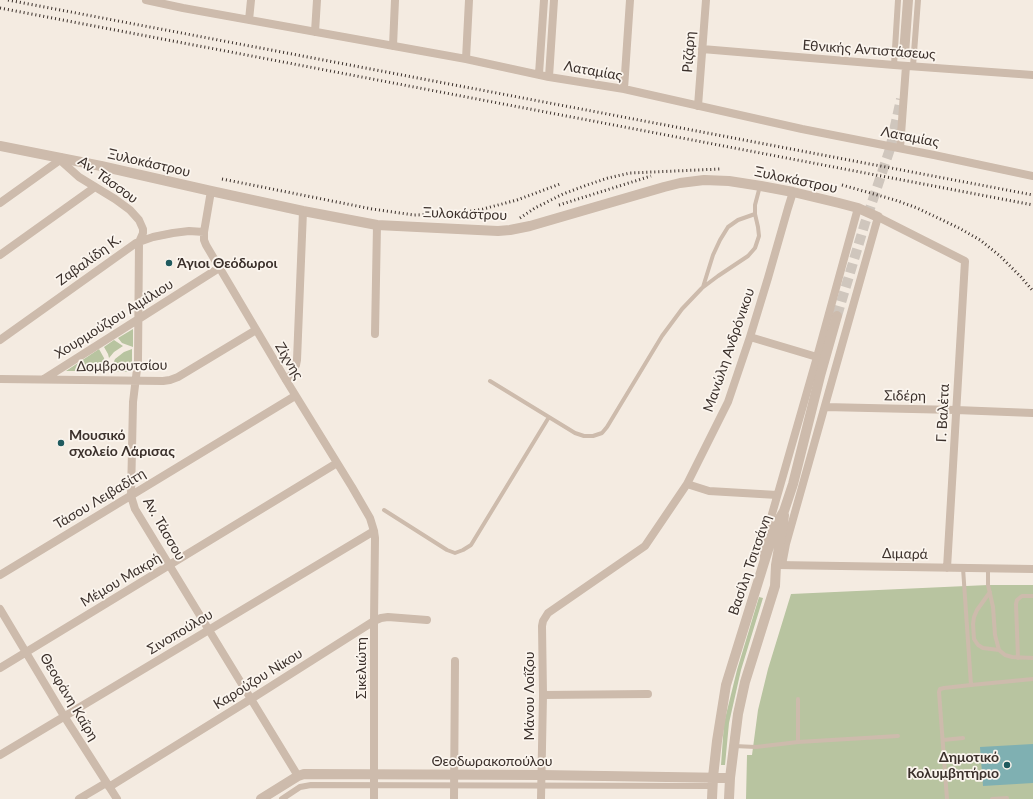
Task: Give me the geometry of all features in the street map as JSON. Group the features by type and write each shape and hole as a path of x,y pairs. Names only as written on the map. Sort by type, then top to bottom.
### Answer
{"street":[{"name":"Λαταμίας","path":"146,0 183,4 249,20 466,59 549,77 624,89 802,129 1033,176"},
{"path":"249,20 250,0"},
{"path":"315,32 317,0"},
{"path":"392,46 395,0"},
{"path":"466,59 469,0"},
{"path":"539,74 544,0"},
{"path":"549,77 554,0"},
{"path":"624,89 630,0"},
{"name":"Ριζάρη","path":"698,106 706,0"},
{"path":"894,65 898,0"},
{"path":"904,54 908,0"},
{"path":"900,148 918,0"},
{"name":"Εθνικής Αντιστάσεως","path":"702,49 1033,75"},
{"name":"Ξυλοκάστρου","path":"0,146 303,211 377,225 498,231 530,226 680,183 716,180 793,192 858,208 965,261"},
{"path":"0,203 60,159"},
{"name":"Αν. Τάσσου","path":"60,159 79,176 130,210 141,223 143,231 139,242 138,361 133,402 131,496 133,505 298,776"},
{"path":"0,255 95,187"},
{"name":"Ζίχνης","path":"211,191 204,232 204,240 206,245 370,518 375,534"},
{"name":"Μανώλη Ανδρόνικου","path":"545,617 548,613 645,546 687,484 728,402 750,337 793,192"},
{"path":"765,560 764,542 858,208"},
{"path":"286,380 291,375 297,360 303,211"},
{"name":"Βασίλη Τσιτσάνη","path":"729,799 730,778 741,698 878,217"},
{"path":"375,334 377,225"},
{"name":"Ζαβαλίδη Κ.","path":"0,340 133,245 172,233 189,231 204,232"},
{"name":"Γ. Βαλέτα","path":"947,568 965,261"},
{"name":"Χουρμούζιου Αιμίλιου","path":"43,379 220,268"},
{"path":"784,511 793,484 818,383 837,316"},
{"name":"Δομβρουτσίου","path":"0,379 174,379 256,330"},
{"path":"750,337 817,357"},
{"name":"Τάσου Λειβαδίτη","path":"0,575 296,396"},
{"name":"Σιδέρη","path":"825,407 1033,413"},
{"name":"Μέμου Μακρή","path":"0,668 170,566 337,463"},
{"path":"687,484 709,491 777,495"},
{"name":"Βασίλη Τσιτσάνη","path":"779,565 784,511"},
{"name":"Βασίλη Τσιτσάνη","path":"712,799 717,741 726,685 778,521 784,511"},
{"name":"Σικελιώτη","path":"374,799 375,534"},
{"name":"Σινοπούλου","path":"0,755 209,630 375,534"},
{"name":"Διμαρά","path":"779,565 1033,569"},
{"name":"Θεοφάνη Καΐρη","path":"0,609 64,716 117,799"},
{"name":"Καρούζου Νίκου","path":"79,799 108,785 251,699 374,621 388,617 427,620"},
{"name":"Μάνου Λοΐζου","path":"541,799 543,694 542,626 545,617"},
{"path":"454,799 455,661"},
{"path":"543,694 648,694"},
{"name":"Θεοδωρακοπούλου","path":"261,799 298,776 304,774 374,779 454,780 713,781 730,778"},
{"path":"282,799 300,787 306,785 374,779"}],"lane":[{"path":"490,381 576,433 584,436 593,436 602,433 662,336 682,309 702,288 748,256 755,248 759,236 755,205 760,186"},
{"path":"702,288 720,240 728,227 738,220 755,214"},
{"path":"384,510 447,550 456,553 463,550 471,545 549,417"},
{"path":"963,568 971,685"},
{"path":"988,568 988,585 993,608 995,636 999,650"},
{"path":"990,592 977,610 974,617 974,639 978,645 983,648 999,650 1005,655 1018,658 1033,658"},
{"path":"1018,658 1016,604 1017,600 1022,596 1033,596"},
{"path":"947,799 940,689 1033,679"},
{"path":"798,699 798,742"},
{"path":"734,746 756,746 898,736"},
{"path":"943,740 963,738"},
{"path":"992,799 1007,798"}],"green space":[{"path":"133,329 133,347 122,343 118,338"},
{"path":"114,340 123,346 114,352 109,358 104,347"},
{"path":"99,349 104,358 106,371 66,371"},
{"path":"132,349 132,372 111,371 115,359 124,352"},
{"path":"988,585 1033,585 1033,799 746,799 747,755 752,755 758,710 768,669 791,594"},
{"path":"759,597 763,598 741,670 729,723 725,765 721,765 724,723 737,670"}],"water":[{"name":"Δημοτικό Κολυμβητήριο","path":"1033,744 1033,783 983,786 980,747"}],"tunnel":[{"path":"837,316 865,223 890,149 901,99"}],"railway":[{"path":"8,0 1033,195"},
{"path":"0,8 1033,205"},
{"path":"520,218 535,208 563,194 608,178 630,173 720,169"},
{"path":"559,205 651,176"},
{"path":"222,179 372,209 414,215 455,214 483,209 517,200 560,184"},
{"path":"842,185 917,208 959,228 980,240 1000,256 1033,291"}],"place":[{"name":"Άγιοι Θεόδωροι","path":"169,263"},
{"name":"Μουσικό σχολείο Λάρισας","path":"61,443"},
{"name":"Δημοτικό Κολυμβητήριο","path":"1007,765"}]}
